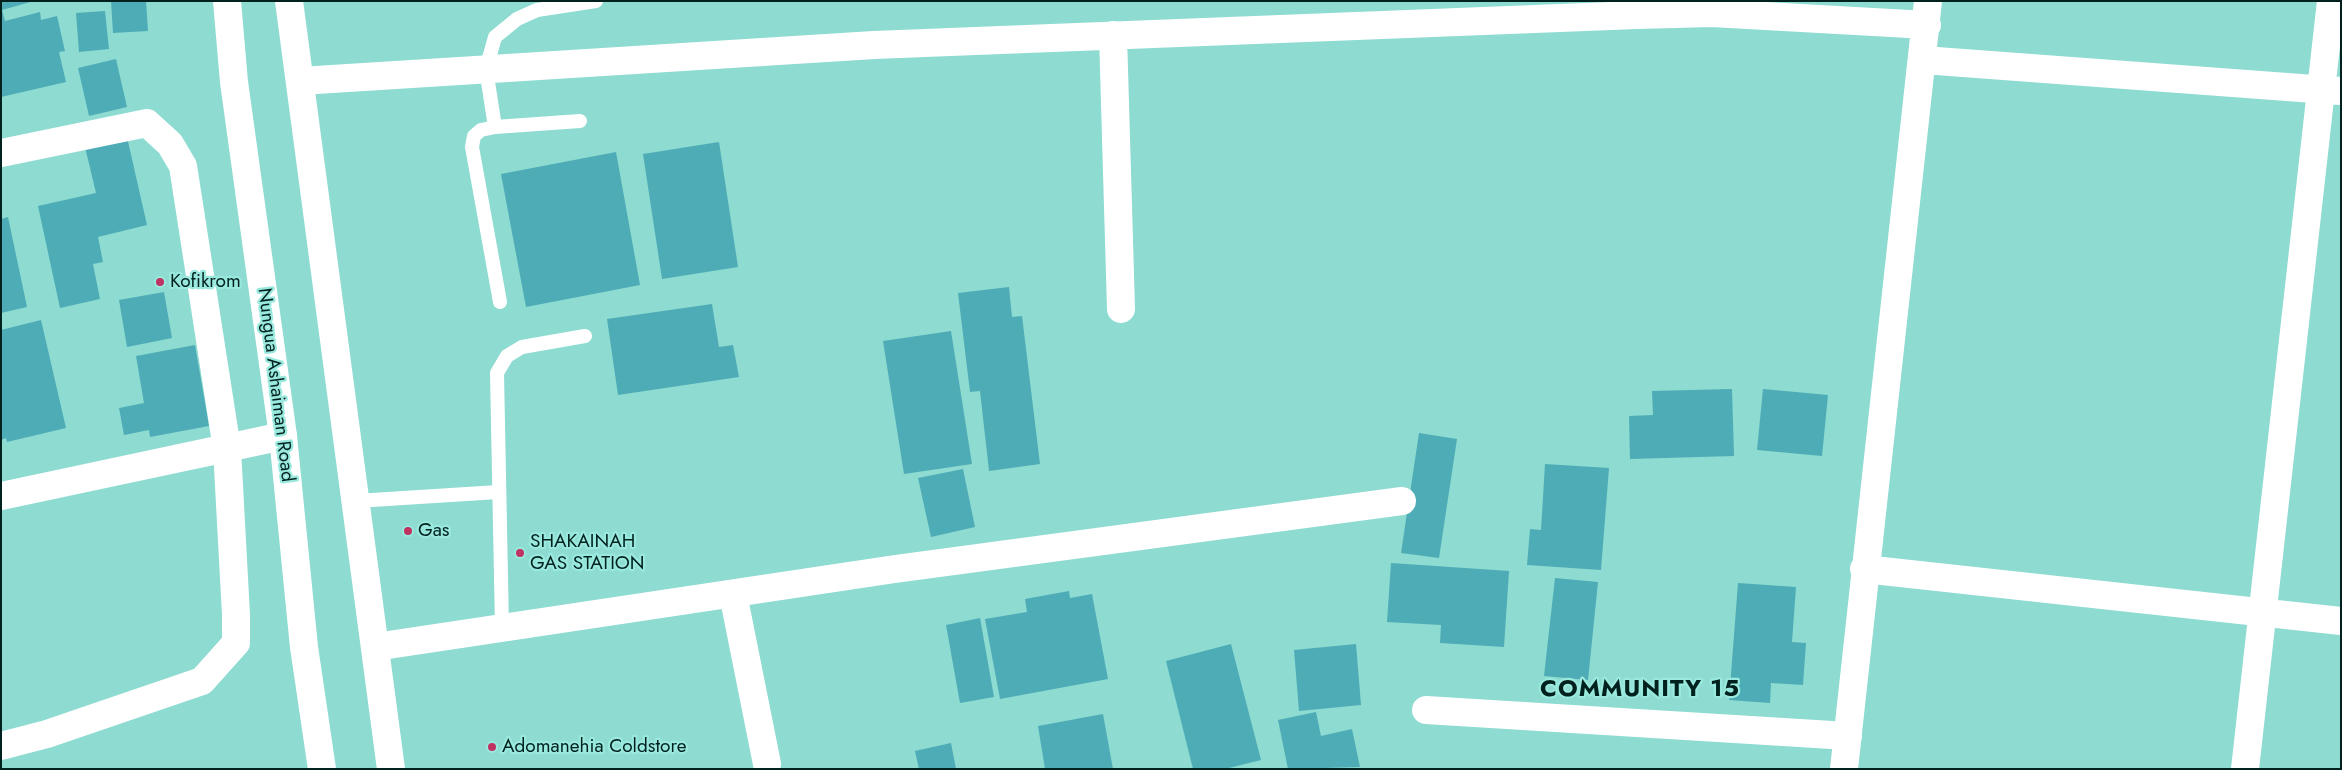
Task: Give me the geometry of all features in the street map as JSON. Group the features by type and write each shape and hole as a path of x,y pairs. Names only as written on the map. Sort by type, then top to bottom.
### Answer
{"street":[{"name":"Nungua Ashaiman Road","path":"228,1 234,82 283,436 304,647 322,769"},
{"path":"289,1 390,769"},
{"path":"2245,769 2262,614 2331,90 2330,1"},
{"path":"300,81 874,45 1113,35 1636,8 1712,13 1928,13 1864,568 1844,769"},
{"path":"1113,35 1121,309"},
{"path":"1923,60 2331,90"},
{"path":"1,153 147,123 170,144 182,166 227,449 236,615 236,643 202,681 46,734 1,746"},
{"path":"1,496 283,436"},
{"path":"375,647 895,569 1402,501"},
{"path":"1864,568 2262,614 2341,621"},
{"path":"733,594 767,764"},
{"path":"1426,710 1848,736"}],"lane":[{"path":"495,126 486,69 495,37 517,19 537,10 596,1"},
{"path":"500,302 472,147 474,136 481,130 495,126 580,121"},
{"path":"502,628 497,373 507,356 522,347 585,336"},
{"path":"356,501 498,492"}],"building":[{"path":"1,1 34,1 2,10 5,21 40,12 41,20 57,16 65,51 59,52 66,82 1,97"},
{"path":"111,1 146,1 148,31 113,33"},
{"path":"105,11 109,49 79,52 76,13"},
{"path":"116,59 127,107 89,116 78,68"},
{"path":"127,137 147,225 98,237 103,262 93,264 100,299 60,308 38,206 96,193 85,147"},
{"path":"719,142 738,267 662,279 643,154"},
{"path":"616,152 640,285 526,307 501,174"},
{"path":"8,217 27,307 1,313 1,219"},
{"path":"1009,287 1012,317 1022,316 1040,464 989,471 980,391 970,392 958,293"},
{"path":"164,292 172,338 127,347 119,300"},
{"path":"712,304 719,347 733,345 739,377 618,395 607,319"},
{"path":"41,320 66,428 7,442 6,438 1,440 1,330"},
{"path":"951,331 972,464 904,474 883,341"},
{"path":"195,345 209,426 150,437 149,430 124,435 119,408 144,403 136,356"},
{"path":"1732,389 1734,456 1630,459 1629,416 1653,415 1652,391"},
{"path":"1763,389 1828,395 1822,456 1757,450"},
{"path":"1419,433 1457,439 1439,558 1401,553"},
{"path":"1545,464 1609,468 1601,570 1527,565 1530,529 1541,530"},
{"path":"963,469 975,527 931,537 918,478"},
{"path":"1391,563 1509,571 1504,647 1440,643 1441,625 1387,622"},
{"path":"1555,578 1598,582 1588,680 1544,676"},
{"path":"1738,583 1796,587 1792,642 1806,643 1803,685 1771,683 1770,703 1729,700"},
{"path":"1069,591 1070,598 1092,594 1108,679 1000,699 985,619 1027,612 1025,599"},
{"path":"980,618 994,697 960,703 946,625"},
{"path":"1231,644 1261,760 1225,769 1193,769 1166,661"},
{"path":"1356,644 1361,705 1299,711 1294,650"},
{"path":"1316,712 1321,736 1352,729 1360,767 1288,769 1278,720"},
{"path":"1103,714 1113,769 1045,769 1038,726"},
{"path":"951,743 956,769 919,769 915,751"}],"place":[{"name":"Kofikrom","path":"160,282"},
{"name":"Gas","path":"408,531"},
{"name":"SHAKAINAH GAS STATION","path":"520,553"},
{"name":"Adomanehia Coldstore","path":"492,747"}],"district":[{"name":"COMMUNITY 15","path":"1640,690"}]}
